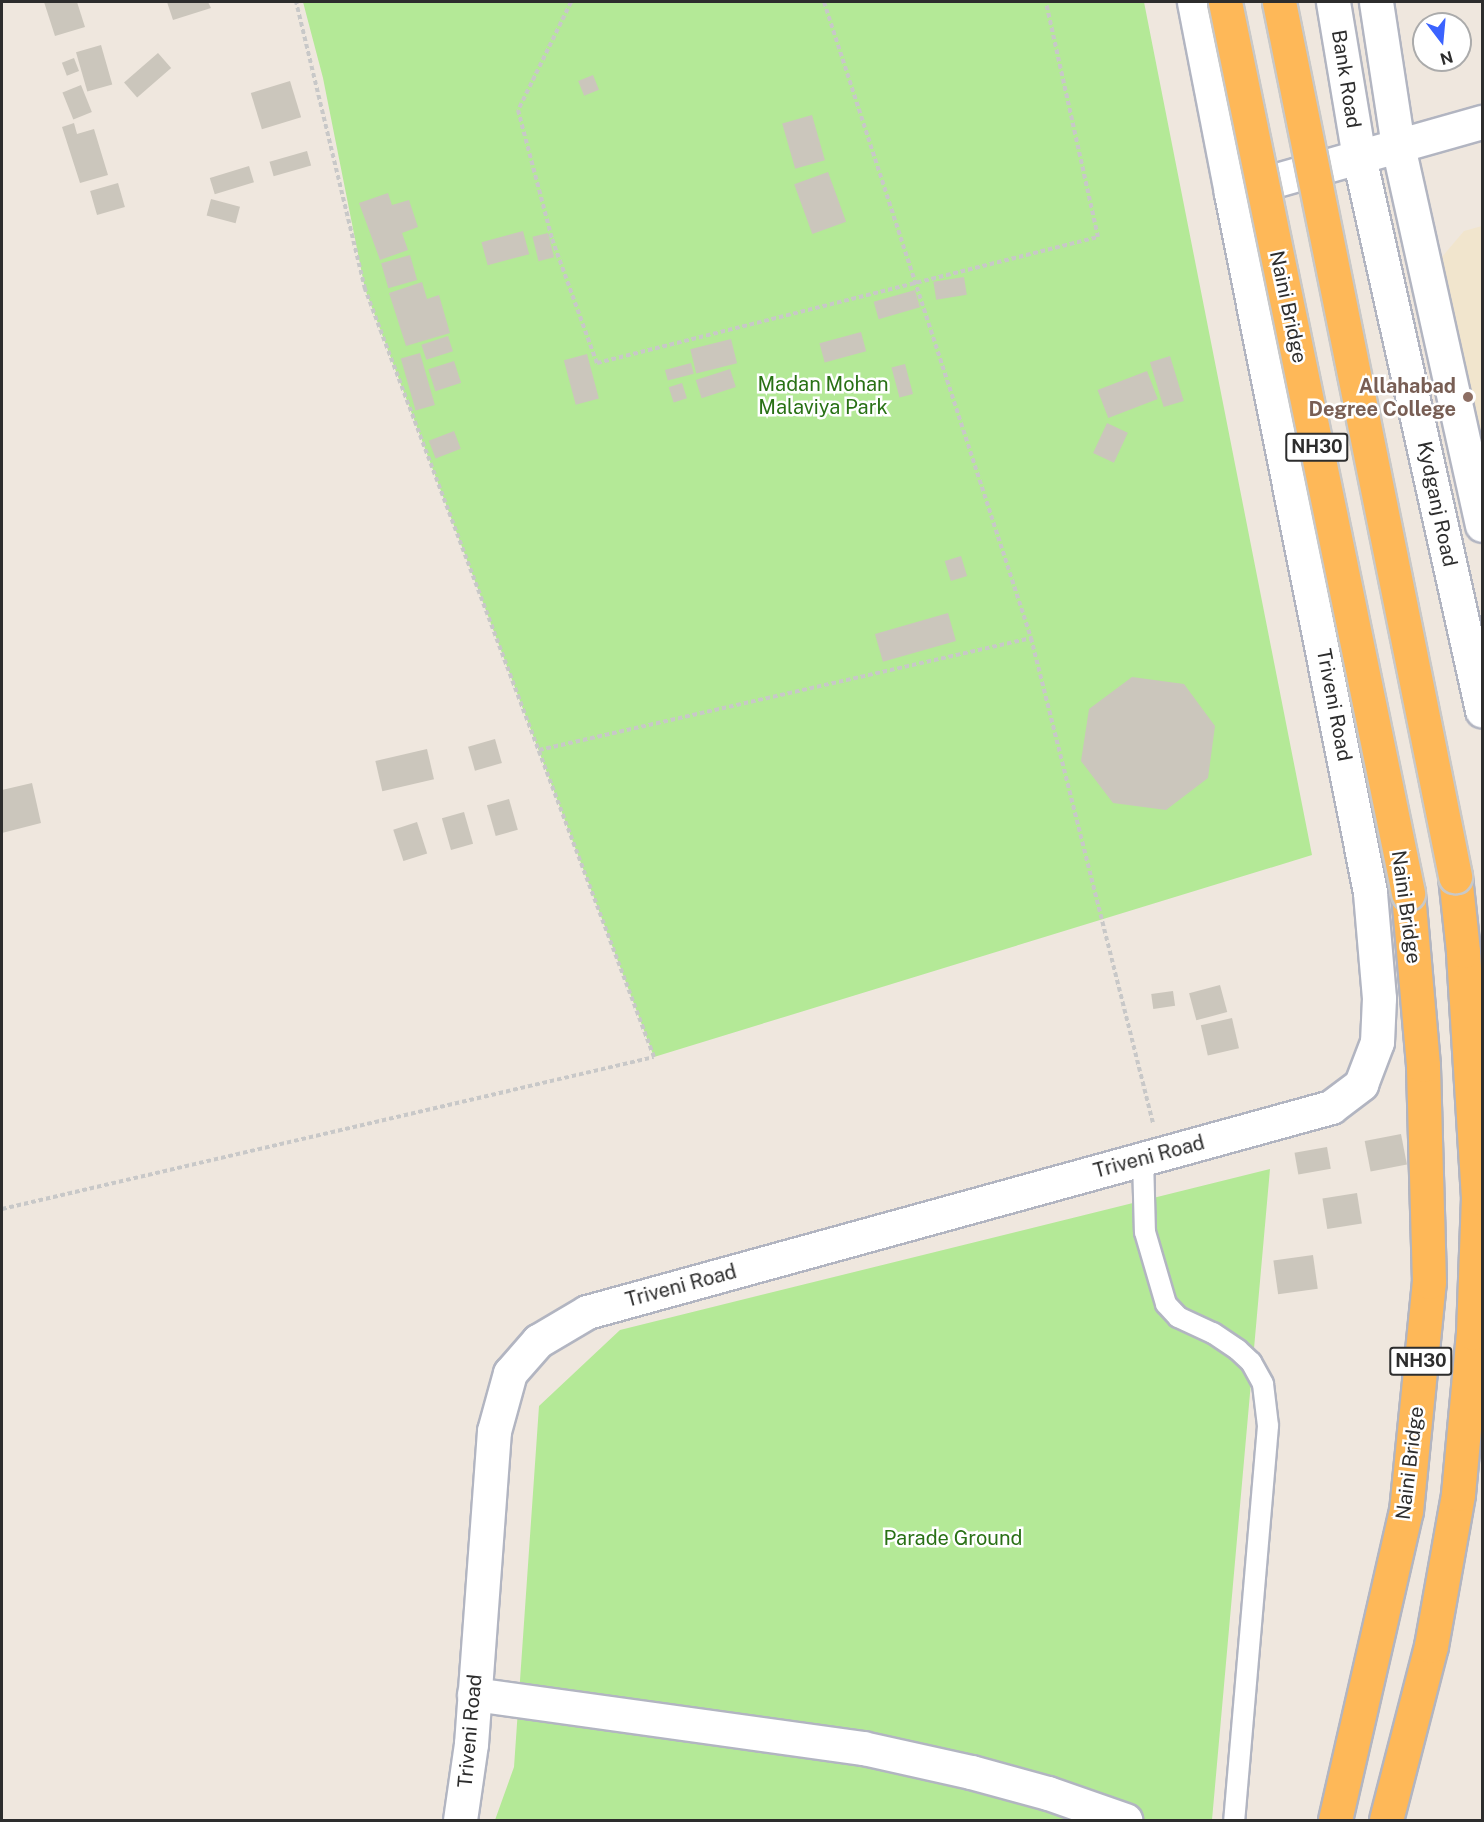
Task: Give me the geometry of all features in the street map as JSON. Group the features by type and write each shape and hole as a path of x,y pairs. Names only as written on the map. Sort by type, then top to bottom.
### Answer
{"highway":[{"name":"Naini Bridge","path":"1225,2 1408,894 1424,1065 1429,1282 1407,1511 1335,1821"},
{"name":"NH30","path":"1280,2 1455,876 1464,951 1478,1198 1473,1333 1458,1494 1434,1634 1386,1821"}],"main road":[{"name":"Triveni Road","path":"460,1821 471,1744 494,1431 510,1373 538,1341 586,1312 1331,1107 1361,1084 1377,1042 1379,998 1370,892 1194,2"},
{"name":"Bank Road","path":"1333,2 1359,157"},
{"name":"Bank Road","path":"1376,2 1398,146"},
{"path":"1231,193 1482,122"},
{"name":"Kydganj Road","path":"1398,146 1482,525"},
{"name":"Kydganj Road","path":"1359,157 1482,710"},
{"path":"474,1694 863,1748 1015,1784 1115,1815 1125,1821"}],"lane":[{"path":"1152,1156 1145,1232 1166,1304 1178,1317 1213,1333 1238,1350 1251,1362 1263,1384 1268,1426 1234,1821"}],"path":[{"path":"2,1209 654,1057 365,289 296,2"},
{"path":"571,2 518,110 552,239 597,363 1098,237 1046,2"},
{"path":"824,2 1031,638 1152,1156"},
{"path":"539,750 1031,638"}],"shaded area":[{"name":"Allahabad Degree College","path":"1482,226 1482,516 1424,278 1464,231"}],"green space":[{"name":"Madan Mohan Malaviya Park","path":"303,2 1144,2 1312,855 654,1057 365,289 323,78"},
{"name":"Parade Ground","path":"1270,1169 1212,1820 495,1820 514,1767 539,1406 620,1330"}],"building":[{"path":"44,2 77,2 85,27 55,36"},
{"path":"167,2 208,2 211,8 173,20"},
{"path":"101,45 112,84 87,92 76,52"},
{"path":"158,53 171,68 137,98 124,83"},
{"path":"74,58 79,71 67,76 62,63"},
{"path":"593,75 599,90 584,96 578,81"},
{"path":"290,81 301,117 262,129 251,93"},
{"path":"81,85 92,112 73,119 62,92"},
{"path":"812,115 825,160 795,169 782,124"},
{"path":"74,123 77,134 94,129 108,175 80,183 62,127"},
{"path":"307,151 311,165 274,176 270,162"},
{"path":"249,166 254,182 215,194 210,178"},
{"path":"828,172 846,222 812,234 794,184"},
{"path":"118,183 125,207 97,215 90,191"},
{"path":"388,193 392,205 409,200 418,227 402,233 408,250 380,260 359,203"},
{"path":"211,199 240,207 236,223 207,215"},
{"path":"523,231 529,254 488,265 481,242"},
{"path":"548,233 554,257 539,261 532,237"},
{"path":"410,255 417,280 388,288 381,263"},
{"path":"964,277 967,295 936,300 933,282"},
{"path":"422,282 427,299 439,295 450,333 406,346 389,293"},
{"path":"915,290 920,307 879,319 874,302"},
{"path":"861,332 866,351 825,362 819,343"},
{"path":"448,336 453,351 426,360 421,345"},
{"path":"731,339 737,363 696,373 690,349"},
{"path":"420,353 435,405 416,410 401,359"},
{"path":"587,354 599,398 576,405 564,360"},
{"path":"1170,356 1184,401 1164,407 1150,362"},
{"path":"454,361 461,383 435,391 428,369"},
{"path":"691,363 694,374 668,381 665,370"},
{"path":"905,364 913,394 900,398 891,368"},
{"path":"730,369 736,387 702,398 696,380"},
{"path":"1147,371 1158,399 1108,418 1098,390"},
{"path":"682,383 687,398 674,403 669,387"},
{"path":"1107,423 1128,433 1114,463 1093,453"},
{"path":"454,431 461,449 436,458 429,441"},
{"path":"961,556 967,576 951,581 945,561"},
{"path":"948,613 956,641 883,662 875,634"},
{"path":"1132,677 1184,684 1215,726 1208,778 1166,810 1113,803 1081,761 1089,709"},
{"path":"495,739 502,763 475,771 468,747"},
{"path":"427,749 434,779 382,791 375,761"},
{"path":"32,783 41,823 2,833 2,790"},
{"path":"509,799 518,830 496,836 487,805"},
{"path":"464,812 473,844 451,850 442,818"},
{"path":"417,822 427,853 403,861 393,830"},
{"path":"1220,985 1227,1012 1196,1020 1189,993"},
{"path":"1173,991 1175,1006 1153,1009 1151,994"},
{"path":"1232,1018 1239,1048 1208,1055 1201,1025"},
{"path":"1401,1134 1407,1164 1371,1171 1365,1141"},
{"path":"1327,1147 1331,1169 1298,1174 1295,1153"},
{"path":"1357,1193 1362,1224 1327,1229 1322,1198"},
{"path":"1313,1255 1318,1289 1278,1294 1273,1261"}],"place":[{"name":"Allahabad Degree College","path":"1468,397"}]}
